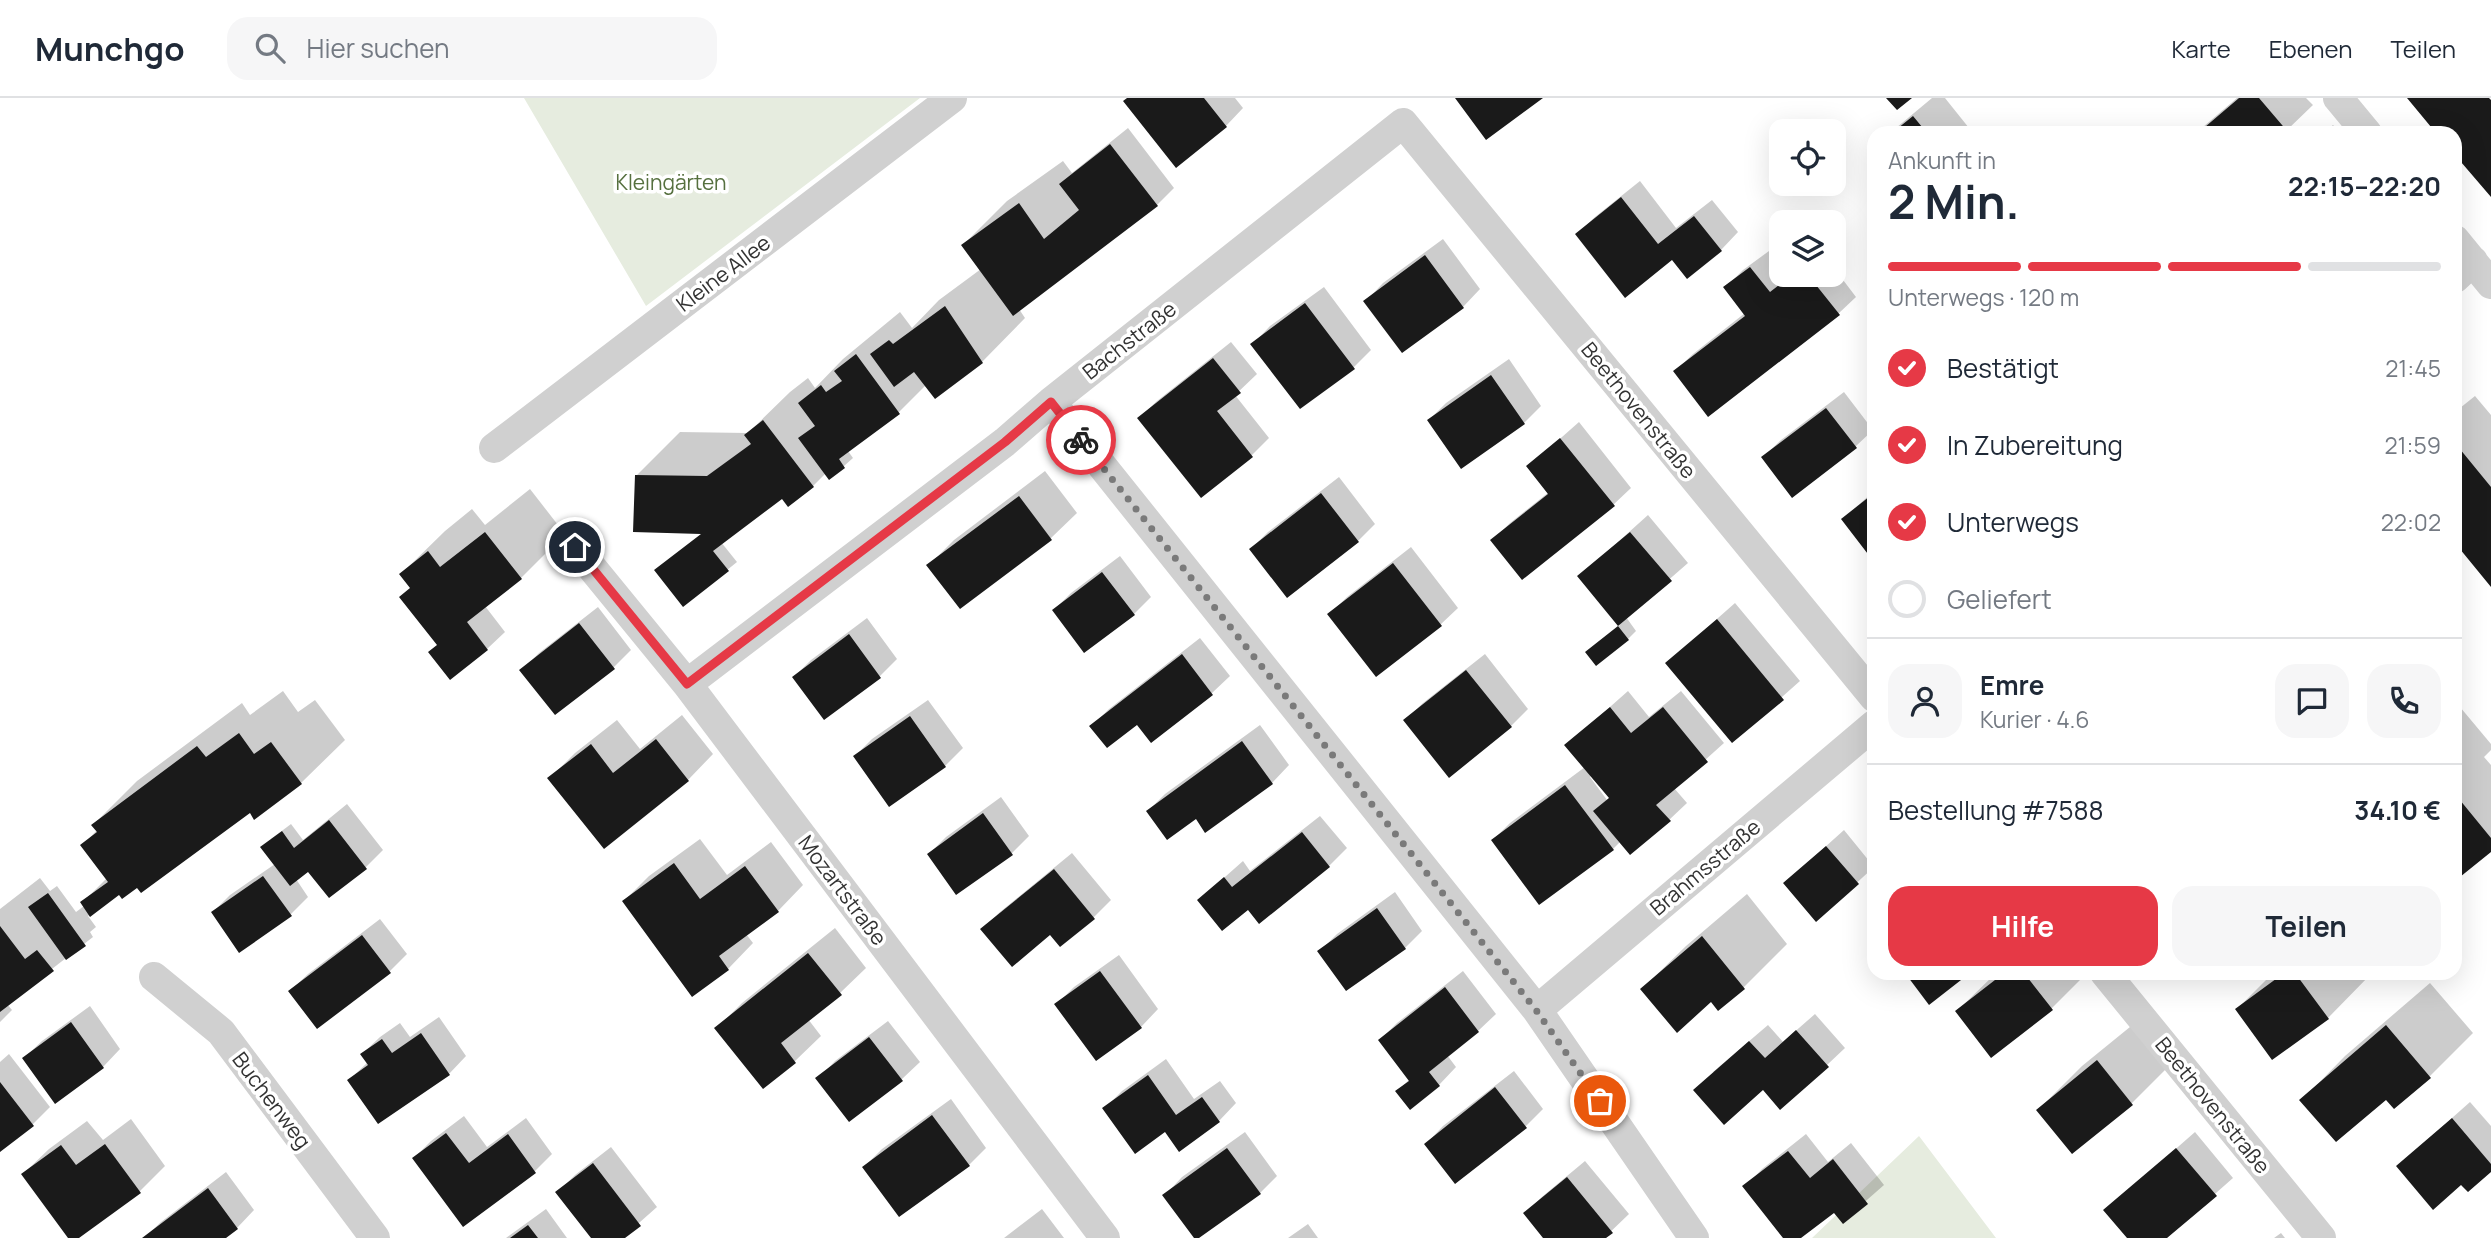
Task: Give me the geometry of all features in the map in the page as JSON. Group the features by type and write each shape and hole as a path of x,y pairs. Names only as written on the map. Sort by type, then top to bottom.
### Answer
{"street":[{"name":"Kleine Allee","path":"494,448 952,98"},
{"path":"2338,98 2361,126"},
{"name":"Bachstraße","path":"687,684 1005,442 1051,402 1403,122"},
{"name":"Beethovenstraße","path":"1403,122 1867,688"},
{"path":"1051,402 1536,1010 1695,1238"},
{"name":"Mozartstraße","path":"575,547 687,684 1105,1238"},
{"name":"Brahmsstraße","path":"1536,1010 1867,731"},
{"name":"Buchenweg","path":"155,977 221,1032 375,1238"},
{"name":"Beethovenstraße","path":"2111,980 2320,1238"}],"green space":[{"name":"Kleingärten","path":"524,98 920,98 646,306"},
{"path":"1919,1136 1996,1238 1812,1238"}],"building":[{"path":"1127,98 1204,98 1227,127 1176,168 1123,101"},
{"path":"1455,98 1543,98 1486,140"},
{"path":"1886,98 1912,98 1897,110"},
{"path":"2239,98 2259,98 2283,126 2206,126"},
{"path":"2407,98 2491,100 2491,197 2462,163 2462,126 2430,126"},
{"path":"1913,116 1921,126 1901,126"},
{"path":"1110,144 1158,206 1013,316 961,245 1019,203 1044,239 1079,210 1059,184"},
{"path":"1621,197 1658,244 1694,216 1722,251 1687,279 1672,260 1625,298 1575,234"},
{"path":"1425,255 1464,308 1402,353 1363,301"},
{"path":"1750,267 1770,292 1776,287 1818,287 1840,315 1708,417 1673,371 1745,316 1723,287"},
{"path":"1305,303 1355,369 1300,409 1250,344"},
{"path":"945,306 983,363 935,399 914,372 894,387 870,354 889,340 893,344"},
{"path":"856,354 900,414 839,459 845,468 829,480 798,438 815,426 798,403 821,385 826,392 842,381 834,371"},
{"path":"1213,358 1241,393 1217,411 1253,457 1201,498 1137,418"},
{"path":"1491,375 1525,424 1461,469 1427,420"},
{"path":"1826,408 1857,448 1792,498 1761,457"},
{"path":"763,420 814,487 788,507 782,499 713,551 729,571 683,607 654,570 701,534 633,532 635,475 707,476 751,444 744,435"},
{"path":"1560,438 1615,506 1522,580 1490,540 1548,494 1526,466"},
{"path":"2462,452 2491,487 2491,587 2462,552"},
{"path":"1321,493 1359,542 1287,598 1249,549"},
{"path":"1019,496 1052,540 960,609 926,565"},
{"path":"1867,499 1867,553 1841,519"},
{"path":"485,532 522,579 467,622 488,650 450,680 428,652 437,645 399,597 410,588 399,574 428,551 440,567"},
{"path":"1630,532 1672,581 1618,626 1577,576"},
{"path":"1393,563 1442,626 1376,677 1327,614"},
{"path":"1102,572 1135,615 1084,653 1052,610"},
{"path":"1717,619 1784,700 1732,743 1665,663"},
{"path":"579,623 615,669 555,715 519,670"},
{"path":"1618,626 1629,640 1596,666 1585,652"},
{"path":"849,634 881,678 824,720 792,677"},
{"path":"1182,654 1213,695 1151,743 1137,725 1107,748 1089,726"},
{"path":"1466,670 1512,727 1449,778 1403,720"},
{"path":"1610,707 1631,733 1663,707 1708,762 1656,805 1671,821 1630,855 1593,811 1609,798 1564,745"},
{"path":"910,716 946,767 889,807 853,756"},
{"path":"239,733 254,754 271,742 302,784 254,820 250,813 141,893 137,888 122,899 119,895 90,917 80,902 108,882 80,845 97,832 91,825 197,746 206,757"},
{"path":"656,739 689,781 604,849 547,778 591,744 613,773"},
{"path":"1242,741 1273,784 1205,833 1196,819 1167,840 1146,811"},
{"path":"1565,785 1614,850 1539,905 1491,840"},
{"path":"2462,803 2491,838 2491,852 2462,875"},
{"path":"983,813 1013,855 956,895 927,854"},
{"path":"329,820 367,869 329,898 308,872 290,886 260,847 282,831 294,848"},
{"path":"1302,832 1330,867 1259,924 1248,910 1222,931 1197,900 1224,877 1232,887"},
{"path":"1826,846 1859,884 1816,922 1783,883"},
{"path":"674,863 700,899 745,866 779,912 719,956 729,970 692,997 622,901"},
{"path":"1054,869 1095,919 1060,947 1050,935 1012,967 980,929"},
{"path":"263,876 292,916 239,953 211,912"},
{"path":"48,893 86,946 66,960 28,907"},
{"path":"1377,908 1406,949 1346,991 1317,951"},
{"path":"0,926 25,959 37,950 54,971 0,1012"},
{"path":"362,935 391,973 317,1029 288,991"},
{"path":"1702,936 1745,989 1718,1011 1711,1002 1677,1033 1640,989"},
{"path":"808,953 842,995 781,1043 796,1063 763,1089 714,1028"},
{"path":"1100,971 1142,1028 1096,1061 1054,1004"},
{"path":"1910,980 1961,980 1929,1005"},
{"path":"1995,980 2029,980 2053,1010 1991,1058 1955,1011"},
{"path":"2274,980 2300,980 2329,1019 2272,1060 2235,1009"},
{"path":"1445,987 1479,1032 1429,1072 1440,1086 1410,1110 1395,1091 1409,1081 1378,1040"},
{"path":"71,1022 104,1068 55,1104 22,1058"},
{"path":"2386,1025 2431,1078 2394,1109 2386,1100 2336,1142 2299,1100"},
{"path":"1796,1030 1829,1067 1780,1110 1763,1090 1724,1125 1693,1090 1749,1041 1765,1058"},
{"path":"421,1033 450,1075 378,1124 347,1080 368,1065 360,1054 382,1039 392,1053"},
{"path":"869,1037 903,1081 849,1122 815,1078"},
{"path":"2097,1060 2133,1105 2072,1154 2036,1110"},
{"path":"1148,1075 1176,1115 1202,1097 1220,1122 1179,1152 1165,1132 1135,1154 1102,1108"},
{"path":"0,1082 34,1126 0,1152"},
{"path":"1495,1087 1527,1128 1455,1184 1424,1144"},
{"path":"932,1115 970,1166 899,1217 862,1167"},
{"path":"2452,1118 2491,1164 2491,1172 2468,1192 2461,1185 2433,1210 2396,1166"},
{"path":"446,1133 469,1163 508,1134 536,1173 463,1227 412,1158"},
{"path":"105,1144 141,1193 79,1238 68,1238 21,1174 61,1145 76,1165"},
{"path":"1227,1148 1261,1194 1199,1238 1194,1238 1162,1195"},
{"path":"2176,1148 2217,1196 2167,1238 2127,1238 2103,1210"},
{"path":"1788,1151 1810,1178 1833,1159 1868,1204 1843,1224 1834,1213 1801,1238 1783,1238 1742,1186"},
{"path":"593,1163 641,1226 625,1238 591,1238 555,1192"},
{"path":"1567,1177 1613,1233 1606,1238 1543,1238 1523,1213"},
{"path":"208,1188 238,1229 226,1238 142,1238"},
{"path":"528,1225 538,1238 510,1238"}],"way so far":[{"path":"1081,440 1536,1010 1600,1101"}],"route":[{"path":"575,547 687,684 1005,442 1051,402 1081,440"}]}
